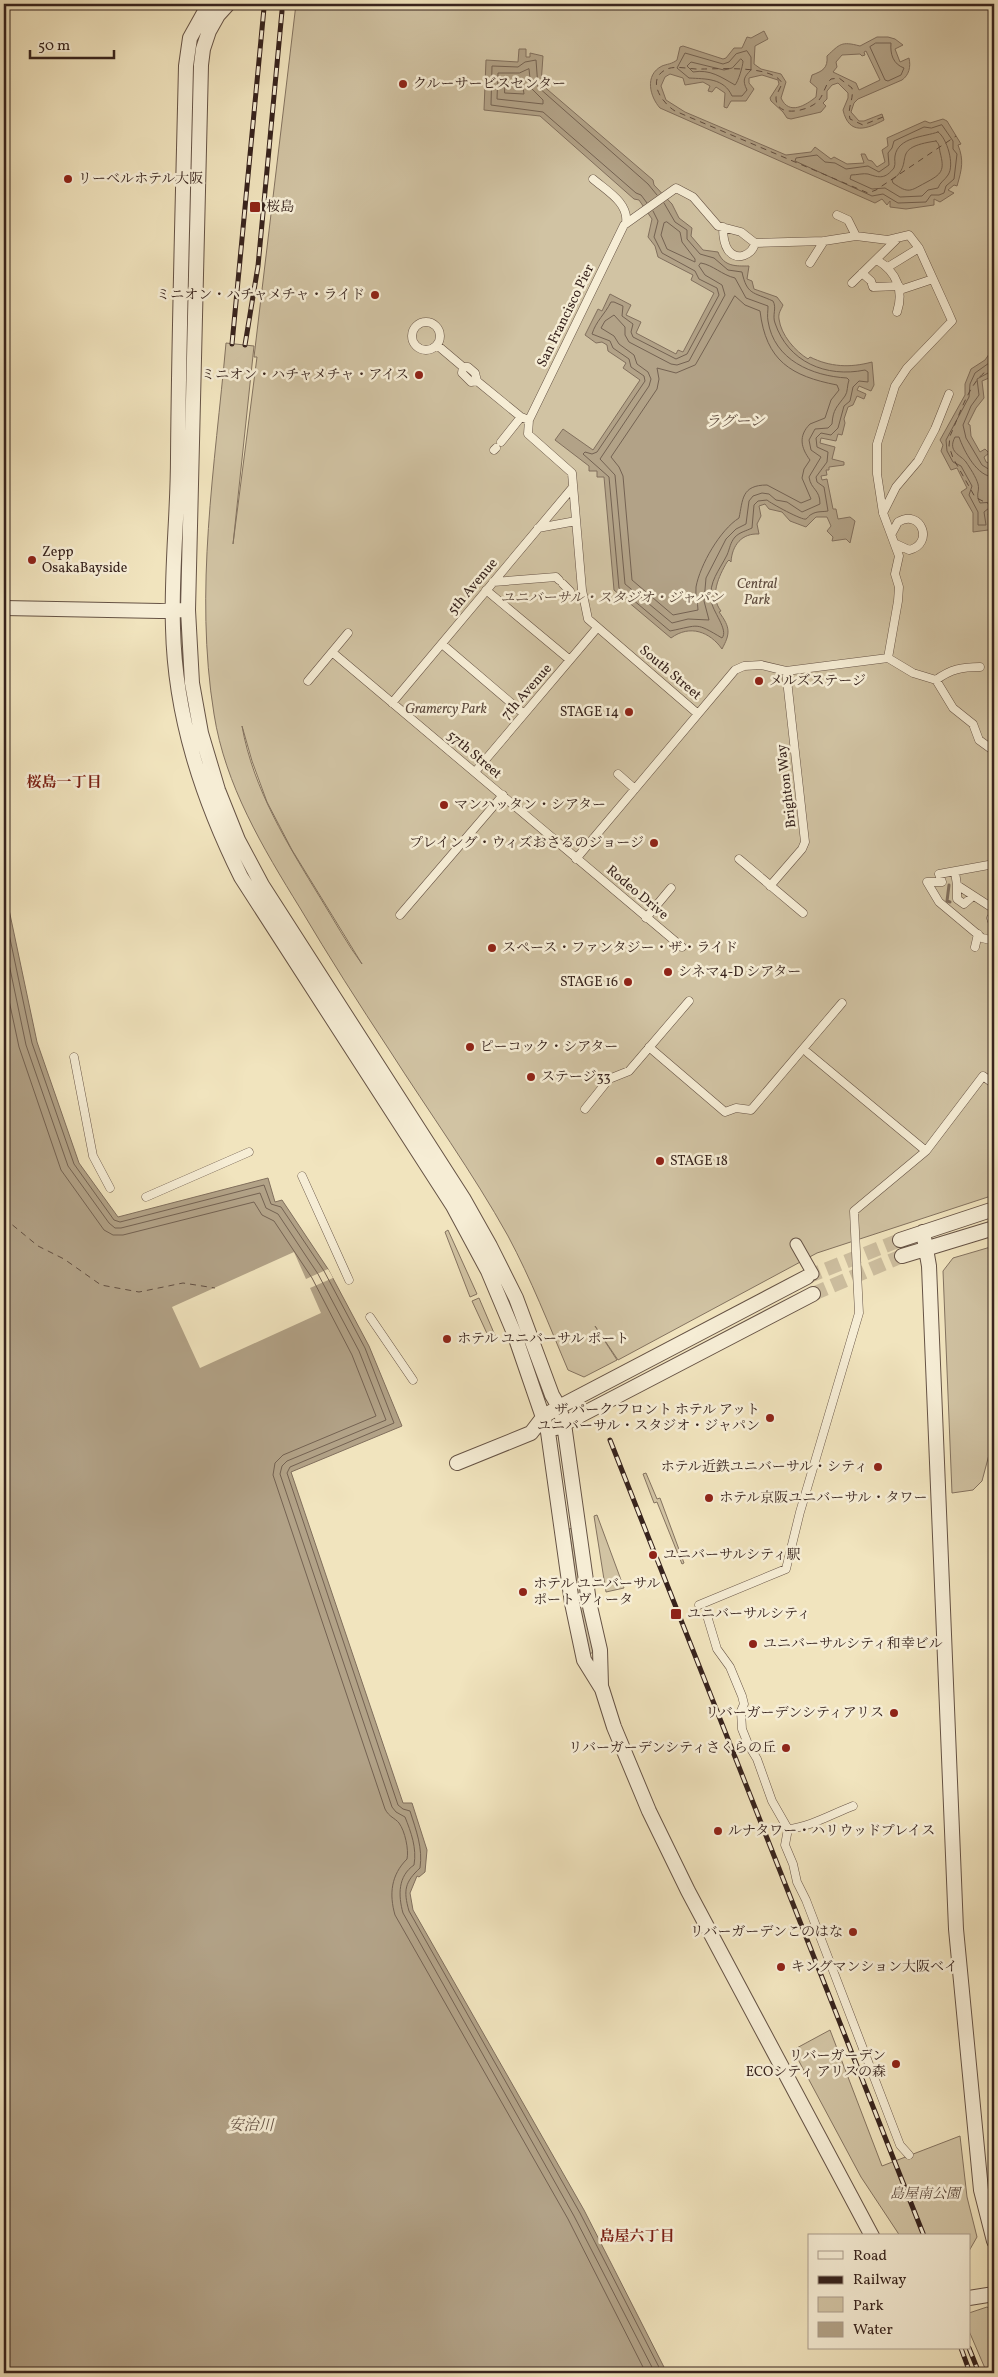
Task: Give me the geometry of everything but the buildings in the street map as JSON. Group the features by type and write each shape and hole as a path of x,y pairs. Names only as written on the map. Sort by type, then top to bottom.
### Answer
{"street":[{"path":"209,4 190,38 186,66 178,350 178,475 173,610 175,663 184,721 193,761 221,836 241,877 453,1206 488,1270 514,1333 548,1432 572,1603 584,1660 602,1689 614,1727 649,1811 684,1882 871,2234"},
{"path":"228,4 218,15 209,31 203,49 201,64 188,610 192,683 201,733 218,790 238,840 262,885 463,1198 486,1238 516,1298 564,1424 589,1602 600,1650 602,1689"},
{"path":"593,178 624,206 627,214 626,223"},
{"path":"626,223 676,188 692,197 718,226 741,232 755,243 824,241 856,236 877,240 910,235 919,248 952,321 901,375 888,405 877,444 876,456 883,512 899,556 896,574 899,594 888,658 912,673 936,680 953,708 973,724 979,740 994,752"},
{"path":"837,215 848,220 856,236"},
{"name":"San Francisco Pier","path":"530,420 626,223"},
{"path":"723,227 726,247 734,255 746,255 752,250 755,243"},
{"path":"852,283 898,238"},
{"path":"810,263 824,241"},
{"path":"888,267 919,248"},
{"path":"877,260 888,267 899,288 897,312"},
{"path":"862,273 871,281 873,287 899,288 933,280"},
{"path":"437,345 462,367 468,367 475,373 477,381 521,417 530,420"},
{"path":"883,512 896,487 918,461 935,429 949,394"},
{"path":"497,446 521,417"},
{"name":"South Street","path":"530,420 528,434 530,438 572,473 586,613 597,628 698,714 739,668 761,665 786,671 888,658"},
{"name":"5th Avenue","path":"392,703 573,487"},
{"path":"892,535 895,526 902,519 917,520 923,528 924,538 918,546 909,550 896,544"},
{"path":"538,528 576,521"},
{"path":"494,582 556,577 570,591"},
{"path":"486,590 570,660"},
{"path":"4,608 188,610"},
{"name":"7th Avenue","path":"475,772 597,628"},
{"path":"308,681 348,633"},
{"path":"442,644 524,714"},
{"name":"57th Street","path":"332,652 576,859"},
{"path":"936,680 949,670 961,667 980,667"},
{"name":"Brighton Way","path":"770,886 802,849 805,842 786,671"},
{"path":"576,859 698,714"},
{"path":"618,774 635,789"},
{"path":"400,915 502,795"},
{"name":"Rodeo Drive","path":"576,859 682,947"},
{"path":"739,859 803,913"},
{"path":"994,864 939,874 942,882 927,882 939,902 982,938 994,941"},
{"path":"955,872 957,899 964,904 973,896 994,909"},
{"path":"646,918 671,888"},
{"path":"994,914 992,918 994,927"},
{"path":"975,947 978,934"},
{"path":"585,1109 609,1079 629,1071 689,1000"},
{"path":"649,1047 725,1112 736,1108 751,1110 842,1003"},
{"path":"808,1053 926,1151"},
{"path":"74,1057 93,1156 110,1188"},
{"path":"699,1605 786,1569 800,1512 859,1313 854,1211 926,1151 983,1076 994,1084"},
{"path":"146,1197 249,1152"},
{"path":"302,1176 349,1280"},
{"path":"900,1240 994,1209"},
{"path":"902,1256 994,1228"},
{"path":"923,1232 929,1266 956,1929 981,2190 994,2242"},
{"path":"532,1433 544,1416 559,1407 810,1275 796,1244"},
{"path":"457,1463 532,1433 548,1432 813,1294"},
{"path":"370,1317 413,1380"},
{"path":"708,1619 717,1648 730,1667 742,1696 744,1704 741,1711 742,1729 757,1759 772,1801 788,1829 785,1845 794,1864 797,1882 806,1900 851,2023 900,2145 909,2155"},
{"path":"788,1829 802,1828 817,1819 828,1818 853,1806"},
{"path":"970,2298 994,2294"}],"green space":[{"name":"ユニバーサル・スタジオ・ジャパン","path":"296,4 447,4 567,9 607,4 994,4 994,1195 817,1253 618,1360 595,1326 617,1360 584,1377 568,1370 532,1285 508,1236 286,885 247,815 227,766 219,740 208,668 206,575 208,528 226,343 254,346 233,544 257,357 254,357","holes":["242,726 267,802 292,850 362,964 309,879 284,837 273,816 254,772"]},
{"path":"448,1230 477,1294 470,1297 445,1232"},
{"path":"994,1246 994,1436 982,1481 973,1490 952,1493 943,1271 953,1258"},
{"path":"479,1298 497,1340 490,1340 472,1301"},
{"path":"646,1473 657,1499 660,1498 684,1563 682,1564 657,1502 654,1503 643,1474"},
{"path":"597,1515 624,1588 606,1592 594,1516"},
{"path":"573,1528 593,1652 590,1654 580,1610 569,1529"},
{"name":"島屋南公園","path":"830,2030 882,2166 960,2136 967,2197 977,2237 970,2249 970,2234 899,2234 861,2177 793,2050"},
{"path":"987,2307 994,2311 994,2373 987,2373 970,2333 970,2313"}],"water":[{"path":"764,31 768,39 755,46 754,64 761,69 781,74 786,82 781,98 788,107 793,108 803,106 816,97 817,88 810,82 812,75 824,68 827,63 827,56 841,45 860,46 877,37 895,39 903,45 895,49 900,62 909,58 910,68 902,80 858,99 854,103 851,112 859,121 882,114 884,120 865,128 854,127 846,118 843,110 848,93 838,83 832,85 827,91 827,99 823,103 826,106 821,112 791,119 787,118 770,98 779,84 778,80 762,75 749,78 749,83 754,89 746,101 731,101 727,108 724,107 725,93 716,87 712,92 708,91 710,86 703,82 685,85 683,78 670,74 665,77 661,86 666,100 685,112 786,155 811,152 815,147 831,159 834,157 847,164 864,163 861,154 865,154 868,160 872,161 877,167 885,162 882,150 888,146 887,138 925,121 930,123 943,119 947,121 961,144 958,145 962,160 959,180 957,186 954,185 948,190 954,193 940,202 934,199 934,205 906,209 890,207 890,201 887,205 882,199 875,203 660,108 656,103 651,92 653,75 662,66 677,60 680,47 683,46 723,59 734,48 742,48 747,37 751,38","holes":["866,51 880,80 859,90 856,83 833,72 837,67 836,62 842,55 860,54 862,56 865,55 864,52"]},
{"name":"ラグーン","path":"519,49 526,49 526,57 530,57 530,53 543,56 541,84 653,180 654,185 672,204 679,218 692,228 691,236 703,250 718,252 724,261 731,265 749,266 747,279 752,281 754,289 777,297 783,305 779,315 780,325 789,342 798,352 808,359 810,357 840,366 872,362 874,385 871,391 859,386 857,390 866,394 864,399 857,396 853,405 848,407 842,435 838,434 836,441 821,438 820,443 835,447 832,459 844,462 844,465 829,467 829,470 826,470 827,475 821,476 822,480 827,479 833,509 836,509 838,519 850,517 855,521 850,543 846,539 832,541 833,537 827,531 831,526 827,517 816,517 806,527 790,521 782,512 769,509 765,504 759,506 761,516 757,524 759,534 753,534 739,541 733,550 731,562 729,560 727,562 716,586 717,605 721,611 719,612 726,622 728,631 727,639 722,649 712,638 699,632 685,631 671,638 614,590 604,477 597,477 597,471 589,471 589,466 555,440 563,429 593,450 640,380 623,368 626,363 608,351 607,345 602,342 596,343 585,335 598,309 602,311 610,294 631,305 626,315 641,322 636,333 676,354 678,350 683,352 714,293 691,280 693,275 658,257 655,246 648,237 652,219 639,200 634,199 540,116 484,110 486,60 518,62"},
{"path":"994,347 994,393 989,378 982,381 984,398 976,408 968,424 970,425 971,436 980,452 985,449 989,453 984,457 986,462 994,465 994,517 992,512 988,514 994,525 994,532 991,533 988,530 973,532 973,513 961,492 967,488 957,468 951,470 941,451 943,445 940,440 965,395 965,384 971,369 985,360"},
{"name":"安治川","path":"4,886 37,1042 79,1163 118,1217 268,1178 275,1202 282,1200 328,1269 369,1346 402,1426 291,1472 403,1803 412,1803 427,1850 425,1872 419,1877 417,1876 410,1893 413,1910 584,2210 667,2373 4,2373"}],"pier":[{"path":"294,1252 306,1279 328,1269 333,1278 310,1288 321,1313 200,1368 172,1307"}],"waterway":[{"path":"949,885 947,901 950,902"}],"ferry route":[{"path":"883,117 863,125 850,119 849,111 852,88 839,78 831,79 819,100 813,105 793,111 786,111 777,104 776,97 782,83 768,73 745,69 675,67 660,73 656,85 661,97 675,111 868,193 876,190 956,136"},
{"path":"994,368 986,371 979,378 967,396 950,436 949,446 953,458 975,497 994,507"},
{"path":"4,1218 38,1246 64,1259 101,1285 139,1292 183,1283 215,1288"}],"tunnel":[{"path":"807,1277 900,1240"},
{"path":"813,1294 902,1256"}],"railway":[{"path":"232,344 264,8"},
{"path":"245,345 258,266 282,11"},
{"path":"610,1440 923,2234"},
{"path":"962,2350 970,2373"},
{"path":"970,2350 979,2373"}],"place":[{"name":"クルーサービスセンター","path":"403,84"},
{"name":"リーベルホテル大阪","path":"68,179"},
{"name":"桜島","path":"255,207"},
{"name":"ミニオン・ハチャメチャ・ライド","path":"375,295"},
{"name":"ミニオン・ハチャメチャ・アイス","path":"419,375"},
{"name":"Zepp OsakaBayside","path":"32,560"},
{"name":"メルズステージ","path":"759,681"},
{"name":"STAGE 14","path":"629,712"},
{"name":"マンハッタン・シアター","path":"444,805"},
{"name":"プレイング・ウィズおさるのジョージ","path":"654,843"},
{"name":"スペース・ファンタジー・ザ・ライド","path":"492,948"},
{"name":"シネマ4-D シアター","path":"668,972"},
{"name":"STAGE 16","path":"628,982"},
{"name":"ピーコック・シアター","path":"470,1047"},
{"name":"ステージ33","path":"531,1077"},
{"name":"STAGE 18","path":"660,1161"},
{"name":"ホテル ユニバーサル ポート","path":"447,1339"},
{"name":"ザ パーク フロント ホテル アット ユニバーサル・スタジオ・ジャパン","path":"770,1418"},
{"name":"ホテル近鉄ユニバーサル・シティ","path":"878,1467"},
{"name":"ホテル京阪ユニバーサル・タワー","path":"709,1498"},
{"name":"ユニバーサルシティ駅","path":"653,1555"},
{"name":"ホテル ユニバーサル ポート ヴィータ","path":"523,1592"},
{"name":"ユニバーサルシティ","path":"676,1614"},
{"name":"ユニバーサルシティ和幸ビル","path":"753,1644"},
{"name":"リバーガーデンシティアリス","path":"894,1713"},
{"name":"リバーガーデンシティさくらの丘","path":"786,1748"},
{"name":"ルナタワー・ハリウッドプレイス","path":"718,1831"},
{"name":"リバーガーデンこのはな","path":"853,1932"},
{"name":"キングマンション大阪ベイ","path":"781,1967"},
{"name":"リバーガーデン ECOシティ アリスの森","path":"896,2064"}],"district":[{"name":"桜島一丁目","path":"64,783"},
{"name":"島屋六丁目","path":"637,2237"}],"park label":[{"name":"Central Park","path":"757,592"},
{"name":"Gramercy Park","path":"446,709"}]}
